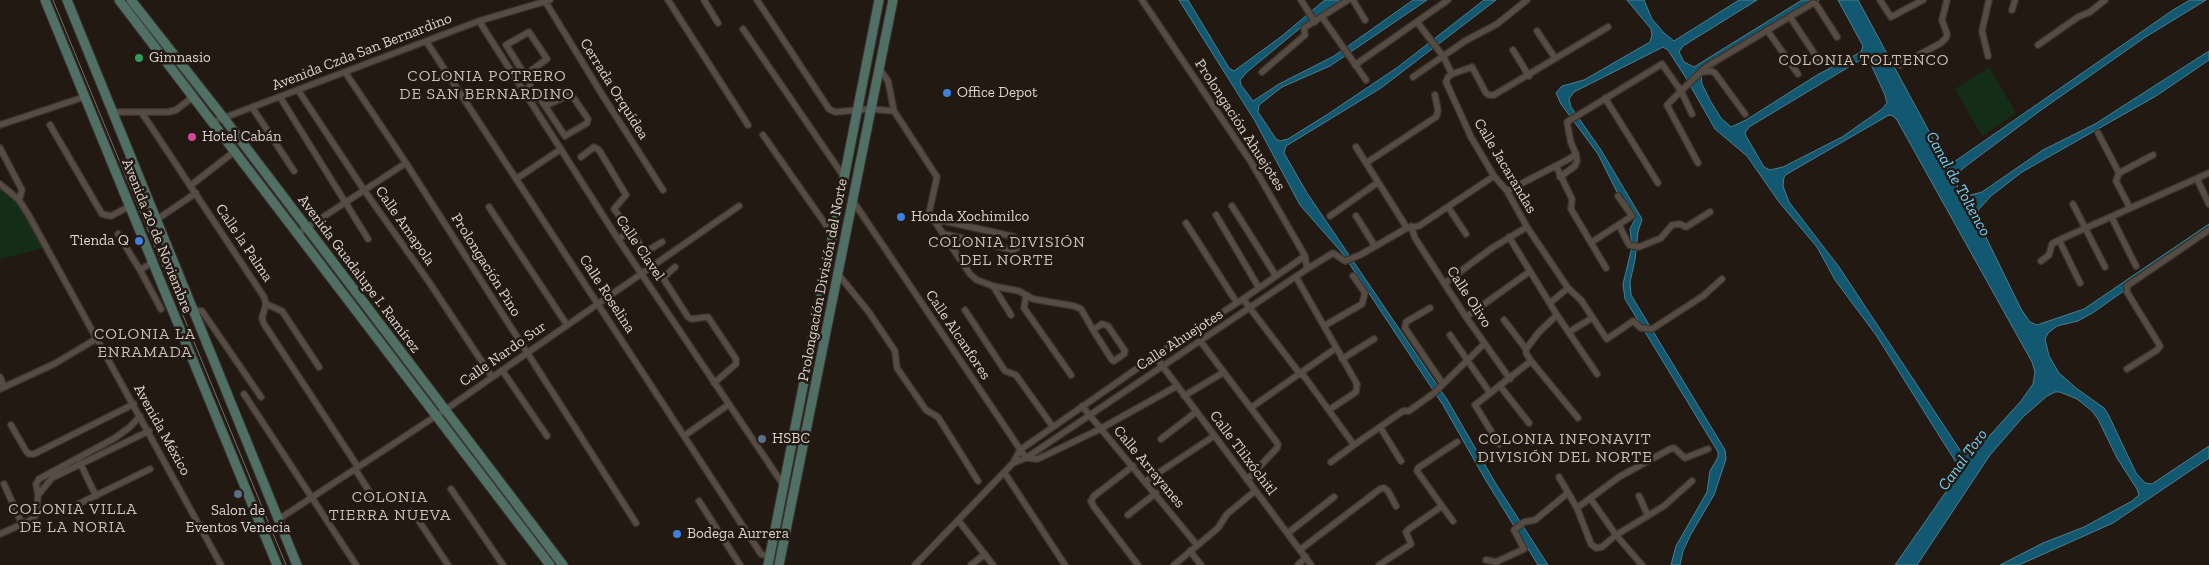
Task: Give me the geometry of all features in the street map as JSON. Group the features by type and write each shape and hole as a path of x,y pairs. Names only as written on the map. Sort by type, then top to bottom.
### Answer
{"main road":[{"name":"Avenida 20 de Noviembre","path":"45,0 277,565"},
{"name":"Avenida 20 de Noviembre","path":"67,0 297,565"},
{"name":"Avenida Guadalupe I. Ramírez","path":"119,0 550,565"},
{"name":"Avenida Guadalupe I. Ramírez","path":"131,0 224,117 563,565"},
{"name":"Prolongación División del Norte","path":"770,562 775,552 775,531 879,0"},
{"name":"Prolongación División del Norte","path":"779,565 893,0"}],"street":[{"path":"668,0 748,125"},
{"path":"704,0 718,23"},
{"path":"757,0 830,109 835,112 894,111"},
{"name":"Prolongación Ahuejotes","path":"1142,0 1252,162 1305,256 1306,269"},
{"path":"1301,0 1314,21"},
{"path":"1262,72 1305,35 1304,28 1348,0"},
{"path":"1353,0 1365,20"},
{"path":"1356,65 1448,0"},
{"path":"1413,77 1443,56 1497,24 1528,0"},
{"path":"1880,0 1891,17 1923,0"},
{"path":"1900,66 1941,43 1946,38 1947,34 1942,20 1947,0"},
{"path":"1988,56 1982,31 1989,0"},
{"path":"2012,10 2015,0"},
{"path":"2038,44 2078,17 2090,12 2105,0"},
{"name":"Avenida Czda San Bernardino","path":"213,122 479,21 547,1"},
{"name":"Cerrada Orquídea","path":"547,1 603,96 663,190"},
{"path":"1698,163 1667,105 1701,73 1767,30 1815,3 1838,37"},
{"path":"1322,17 1366,80"},
{"path":"1790,17 1820,62"},
{"name":"Calle Clavel","path":"479,21 618,239 784,486"},
{"name":"Calle Jacarandas","path":"1417,22 1443,56 1452,74 1446,82 1471,137 1494,176 1507,191 1527,227 1532,231 1568,288 1581,300 1608,339 1633,321 1641,328 1652,329 1703,296 1722,279"},
{"path":"1452,74 1472,67 1489,96 1494,95 1529,76 1555,58 1608,27"},
{"path":"744,29 844,178"},
{"path":"1767,30 1798,74"},
{"path":"1537,31 1555,58"},
{"path":"523,91 530,85 506,45 529,32 547,59 525,75"},
{"name":"Calle Roselina","path":"426,42 761,554 770,562"},
{"path":"1513,50 1529,76"},
{"path":"1560,177 1575,166 1577,161 1571,144 1567,122 1662,64 1681,91 1692,114"},
{"path":"879,68 888,82 894,111 937,177 929,213 974,278 993,286 1019,291 1033,299 1074,306 1081,310 1093,330 1113,361 1124,354 1108,326 1102,324 1093,330"},
{"path":"1701,73 1711,71 1715,73 1745,114"},
{"name":"Prolongación Pino","path":"345,72 406,163 636,523"},
{"name":"Calle Amapola","path":"298,90 364,190 430,282 492,377"},
{"path":"530,101 540,98 545,106 565,136 588,121 571,94 545,106"},
{"path":"1366,163 1436,117 1438,111 1435,95"},
{"path":"0,125 84,96"},
{"path":"111,112 176,110 193,97"},
{"path":"280,97 368,240"},
{"path":"1605,98 1658,183"},
{"path":"252,107 294,171"},
{"name":"Calle la Palma","path":"142,112 264,296 266,304 262,318 264,324 374,499"},
{"path":"50,125 102,214 111,216 130,206"},
{"path":"2098,132 2119,173"},
{"path":"763,135 833,235"},
{"name":"Calle Olivo","path":"1356,146 1377,183 1409,227 1484,344 1510,379"},
{"path":"581,157 594,147 599,150 625,191 626,195 614,209 645,250 662,242"},
{"path":"0,148 22,190 19,200"},
{"path":"516,179 561,149"},
{"path":"190,186 235,151"},
{"path":"1507,191 1576,154"},
{"path":"2130,208 2116,180 2119,173 2153,155"},
{"path":"297,234 406,163"},
{"path":"1556,166 1572,199 1571,210 1606,268"},
{"path":"2041,261 2049,255 2052,244 2059,240 2112,218 2209,173"},
{"name":"Calle Ahuejotes","path":"1012,463 1026,458 1296,278 1306,269 1333,253 1345,261 1360,255 1409,227 1419,226 1494,176"},
{"path":"2197,179 2209,204"},
{"path":"1330,216 1377,183"},
{"name":"Avenida México","path":"0,184 19,200 28,214 221,565"},
{"path":"156,220 196,193"},
{"path":"1592,242 1632,216 1618,196"},
{"name":"Calle Alcanfores","path":"853,201 1026,458"},
{"path":"2073,204 2105,267"},
{"name":"Calle Nardo Sur","path":"279,519 445,410 739,206"},
{"path":"1232,206 1276,276"},
{"path":"489,207 567,326"},
{"path":"1448,207 1466,234"},
{"path":"1619,225 1629,245 1639,247 1661,238 1672,225 1680,224 1686,227 1710,212"},
{"path":"1216,214 1258,288"},
{"path":"1356,216 1375,246"},
{"path":"2112,218 2136,266"},
{"path":"936,223 944,221 1015,237 1018,240 1017,248 1013,250 944,234"},
{"path":"1186,223 1237,303"},
{"path":"1445,282 1509,237 1527,227"},
{"path":"2127,369 2157,350 2160,346 2127,292 2127,286 2209,230"},
{"path":"618,239 631,231"},
{"path":"118,234 162,309"},
{"path":"1509,237 1529,272 1597,374"},
{"path":"2059,240 2080,283"},
{"name":"Calle Ahuejotes","path":"915,565 1004,472 1020,450 1305,256"},
{"path":"140,270 153,262"},
{"path":"675,267 663,278 688,317 691,319 708,317 736,359 736,364 714,383"},
{"path":"1466,317 1529,272"},
{"path":"838,274 890,342 897,356 897,368 926,410 938,417 978,481"},
{"path":"1324,326 1362,304 1365,293 1353,276"},
{"path":"1296,278 1358,389 1328,410"},
{"path":"993,286 1011,315"},
{"path":"1550,303 1568,288"},
{"path":"1026,296 1024,308 1071,375"},
{"path":"1243,299 1300,374 1304,376 1354,446"},
{"path":"266,304 282,310 319,367"},
{"path":"1430,308 1406,322 1405,328 1442,385"},
{"path":"193,310 202,310 261,397"},
{"path":"965,310 1005,371 1016,374 1053,427"},
{"path":"1526,349 1557,315"},
{"path":"1569,332 1592,318"},
{"path":"1504,320 1526,349 1526,353 1531,361 1578,418"},
{"path":"1450,335 1490,393"},
{"path":"0,377 2,388 54,364 96,339"},
{"path":"1342,359 1374,339"},
{"path":"1201,342 1252,407 1278,444 1277,448 1247,480"},
{"path":"1331,462 1403,411 1409,411 1434,393 1484,344"},
{"path":"1252,407 1336,348"},
{"name":"Calle Tlilxóchitl","path":"1156,356 1254,491 1301,549 1311,565"},
{"path":"1498,444 1475,405 1531,361"},
{"path":"502,370 547,436"},
{"path":"1184,396 1224,372"},
{"path":"1026,458 1038,459 1100,429 1177,386"},
{"path":"1500,386 1529,423"},
{"path":"244,394 356,565"},
{"path":"11,425 26,451 29,454 34,454 134,404"},
{"path":"684,436 728,405"},
{"name":"Calle Arrayanes","path":"1082,406 1156,492 1197,544"},
{"path":"1161,439 1196,412"},
{"path":"117,442 140,416"},
{"path":"1380,427 1401,460"},
{"path":"66,468 117,442 149,431"},
{"path":"1146,481 1214,436"},
{"path":"1453,521 1418,471 1418,468 1457,442"},
{"path":"1577,508 1619,476 1670,449 1674,448 1686,458 1708,449"},
{"path":"0,534 36,516 38,495 36,484 39,479 80,463 94,453"},
{"path":"80,463 96,496"},
{"path":"1133,466 1094,496 1091,502 1138,565"},
{"path":"62,512 150,469"},
{"path":"1004,472 1065,565"},
{"path":"1558,477 1577,508 1591,544 1596,548 1602,547 1616,535 1664,506 1692,481"},
{"path":"4,484 22,524"},
{"path":"1301,549 1380,489 1384,488 1388,491 1396,506"},
{"path":"451,489 503,565"},
{"path":"1174,565 1218,528 1227,514 1254,491"},
{"path":"1128,515 1156,492"},
{"path":"1486,560 1496,563 1524,548 1514,530 1524,522 1535,520 1568,493"},
{"path":"1288,533 1334,496"},
{"path":"1639,496 1648,516"},
{"path":"1590,498 1616,535 1642,565"},
{"path":"699,501 740,565"},
{"path":"1379,565 1411,544 1406,532 1442,506"},
{"path":"958,520 993,565"},
{"path":"419,521 448,565"},
{"path":"1190,551 1201,565"},
{"path":"971,565 985,554"},
{"path":"1298,565 1306,557"}],"green space":[{"path":"1989,67 2016,113 1982,136 1955,89"},
{"path":"0,185 29,213 43,248 0,259"}],"water":[{"path":"1179,0 1188,0 1229,68 1234,71 1282,36 1325,0 1344,0 1310,20 1247,72 1240,80 1241,85 1253,101 1279,84 1334,56 1413,0 1427,0 1330,66 1282,87 1259,105 1258,112 1276,139 1280,141 1288,139 1328,114 1398,67 1484,0 1496,0 1381,88 1286,146 1284,153 1307,193 1448,401 1496,484 1548,565 1538,565 1485,479 1443,405 1343,254 1300,205 1255,121"},
{"name":"Canal Toro","path":"1627,0 1644,0 1652,19 1674,41 1739,0 1757,0 1683,46 1679,52 1684,62 1694,67 1802,0 1819,0 1709,68 1701,75 1702,84 1711,102 1721,118 1731,127 1746,120 1817,75 1861,52 1863,46 1838,0 1858,0 1937,146 1944,158 1951,164 2173,10 2190,0 2206,0 2144,38 2041,110 1966,166 1957,174 1955,180 1960,192 1967,196 1982,192 2043,150 2095,124 2209,51 2209,60 2156,96 2022,172 1991,196 1979,209 1977,215 1980,225 2021,309 2030,322 2037,325 2084,309 2209,224 2209,233 2094,312 2078,321 2057,326 2048,333 2045,339 2049,356 2059,373 2104,408 2136,473 2145,483 2152,484 2209,446 2209,458 2113,523 2019,565 2000,565 2043,543 2084,527 2132,501 2139,495 2092,411 2077,399 2060,392 2055,392 2047,396 2023,417 1990,455 1917,565 1895,565 1955,479 1958,474 1957,464 1876,335 1835,280 1817,247 1779,202 1747,156 1715,129 1686,78 1668,50 1663,47 1574,92 1569,99 1571,107 1601,150 1642,219 1630,282 1631,295 1725,450 1726,459 1714,495 1691,534 1683,551 1680,565 1671,565 1676,546 1707,492 1710,471 1718,457 1718,452 1625,299 1623,284 1632,247 1630,229 1635,219 1620,198 1598,154 1561,104 1556,93 1562,86 1584,80 1650,42 1651,29","holes":["1862,59 1869,60 1885,95 1887,103 1882,109 1842,137 1783,167 1770,170 1764,167 1746,136 1745,133 1749,127","1889,115 1897,120 2032,362 2035,372 2033,384 2021,401 1973,454 1960,450 1839,267 1789,202 1783,186 1784,177 1787,174"]}],"tram line":[{"path":"53,0 286,565"}],"place":[{"name":"Gimnasio","path":"139,58"},
{"name":"Office Depot","path":"947,93"},
{"name":"Hotel Cabán","path":"192,137"},
{"name":"Honda Xochimilco","path":"901,217"},
{"name":"Tienda Q","path":"139,241"},
{"name":"HSBC","path":"762,439"},
{"name":"Salon de Eventos Venecia","path":"238,494"},
{"name":"Bodega Aurrera","path":"677,534"}],"district":[{"name":"COLONIA TOLTENCO","path":"1864,60"},
{"name":"COLONIA POTRERO DE SAN BERNARDINO","path":"487,85"},
{"name":"COLONIA DIVISIÓN DEL NORTE","path":"1007,251"},
{"name":"COLONIA LA ENRAMADA","path":"145,343"},
{"name":"COLONIA INFONAVIT DIVISIÓN DEL NORTE","path":"1565,448"},
{"name":"COLONIA TIERRA NUEVA","path":"390,506"},
{"name":"COLONIA VILLA DE LA NORIA","path":"73,518"}],"water label":[{"name":"Canal de Toltenco","path":"1958,184"}]}
